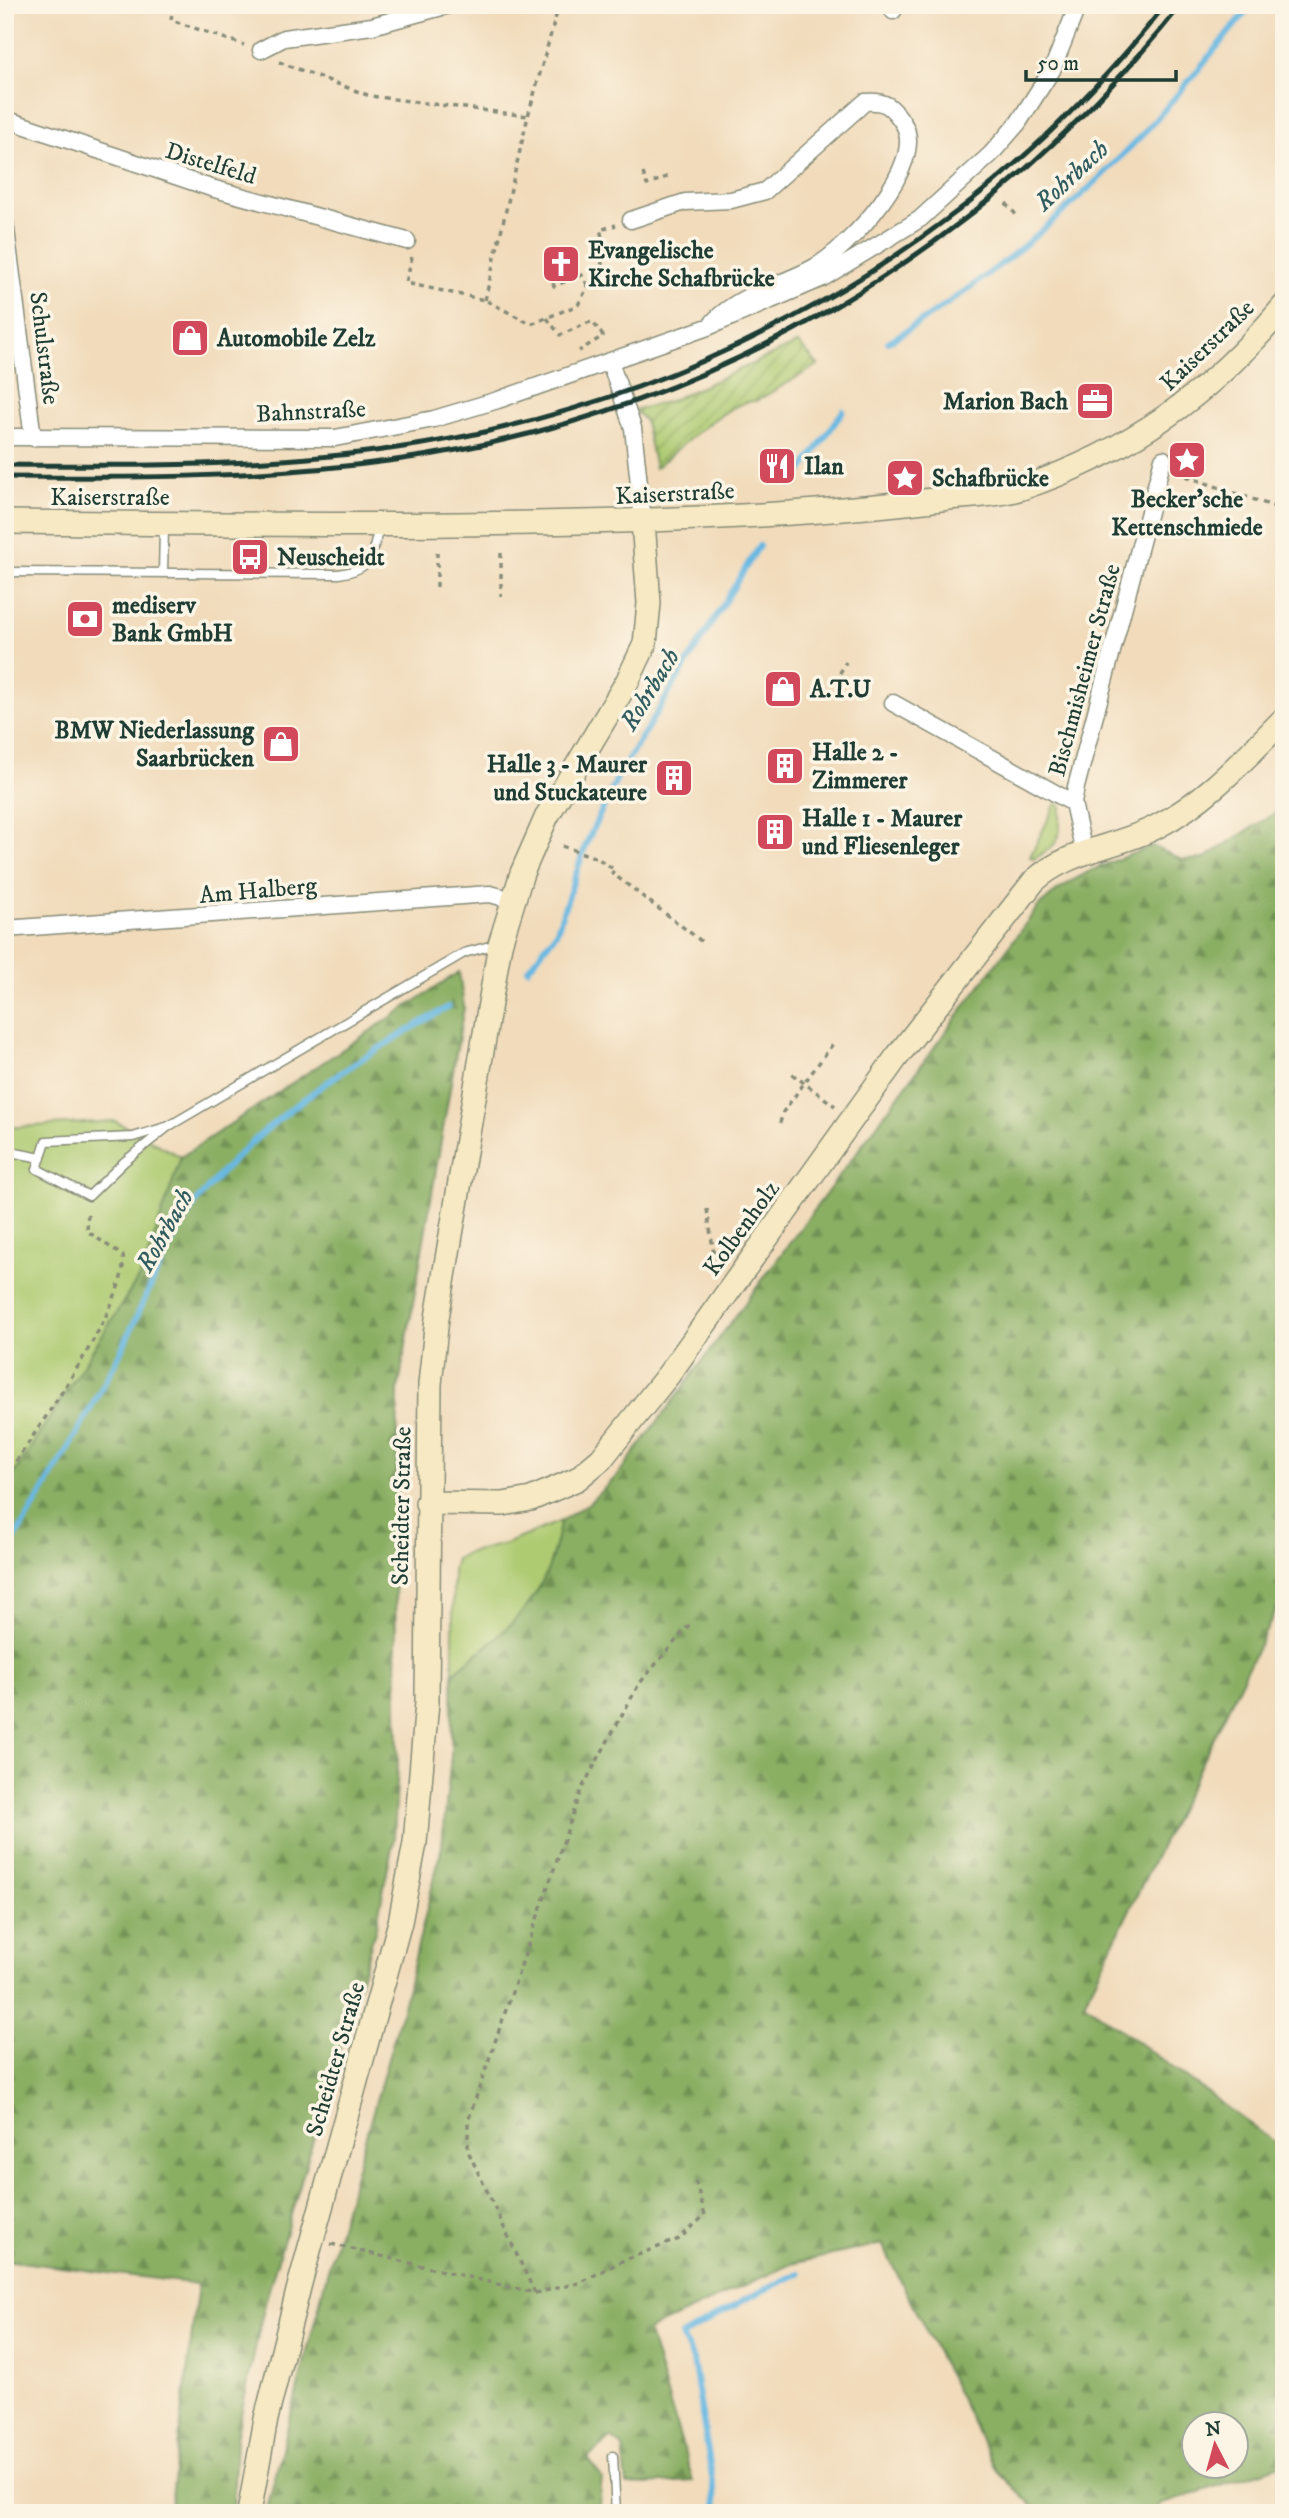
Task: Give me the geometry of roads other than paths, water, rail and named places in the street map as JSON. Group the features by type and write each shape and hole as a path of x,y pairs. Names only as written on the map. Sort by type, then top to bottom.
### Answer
{"main road":[{"name":"Kaiserstraße","path":"5,522 164,524 643,521 836,510 1017,489 1113,450 1164,420 1231,364 1284,306"},
{"name":"Scheidter Straße","path":"249,2513 266,2418 312,2239 400,1922 415,1843 427,1702 430,1384 437,1318 500,944 513,900 547,816 627,682 645,644 649,603 643,521"},
{"name":"Kolbenholz","path":"427,1503 503,1504 531,1499 577,1479 601,1459 669,1374 935,1006 1036,879 1058,862 1143,833 1190,806 1226,777 1284,719"}],"street":[{"path":"261,50 284,38 372,26 449,5"},
{"name":"Bahnstraße","path":"5,437 335,438 434,419 708,327 823,278 920,219 990,155 1018,123 1052,70 1077,5"},
{"path":"631,220 685,202 731,200 765,191 865,102 881,100 893,108 907,128 908,154 895,181 857,233 834,255 814,268 730,304 708,327"},
{"name":"Distelfeld","path":"5,119 211,188 407,241"},
{"name":"Schulstraße","path":"5,222 33,438"},
{"path":"610,362 632,428 643,521"},
{"name":"Bischmisheimer Straße","path":"1084,852 1073,803 1163,459"},
{"path":"893,703 1073,803"},
{"name":"Am Halberg","path":"5,929 489,894 513,900"}],"lane":[{"path":"5,572 355,572 372,557 380,523"},
{"path":"163,573 164,524"},
{"path":"169,1126 133,1137 46,1141 37,1169 89,1196 124,1162 169,1126 464,953 486,945 500,944"},
{"path":"5,1151 41,1158"},
{"path":"613,2456 616,2513"}],"waterway":[{"name":"Rohrbach","path":"888,342 989,273 1053,221 1113,165 1155,120 1252,5"},
{"name":"Rohrbach","path":"792,485 843,411"},
{"name":"Rohrbach","path":"528,969 556,933 586,844 618,776 759,546"},
{"name":"Rohrbach","path":"5,1554 94,1403 178,1230 201,1196 255,1139 316,1090 448,1007"},
{"path":"718,2513 693,2360 682,2336 746,2299 799,2273"}],"railway":[{"path":"5,465 201,464 348,454 397,448 509,426 618,394 723,352 823,300 919,239 1008,170 1090,91 1165,5"},
{"path":"5,477 201,476 347,466 396,460 511,438 623,405 730,362 832,308 929,245 1020,173 1104,93 1181,5"}],"place":[{"name":"Evangelische Kirche Schafbrücke","path":"561,264"},
{"name":"Automobile Zelz","path":"190,338"},
{"name":"Marion Bach","path":"1095,401"},
{"name":"Becker'sche Kettenschmiede","path":"1187,460"},
{"name":"Ilan","path":"777,466"},
{"name":"Schafbrücke","path":"905,478"},
{"name":"Neuscheidt","path":"250,557"},
{"name":"mediserv Bank GmbH","path":"85,619"},
{"name":"A.T.U","path":"783,689"},
{"name":"BMW Niederlassung Saarbrücken","path":"281,744"},
{"name":"Halle 2 - Zimmerer","path":"785,766"},
{"name":"Halle 3 - Maurer und Stuckateure","path":"674,778"},
{"name":"Halle 1 - Maurer und Fliesenleger","path":"775,832"}]}
